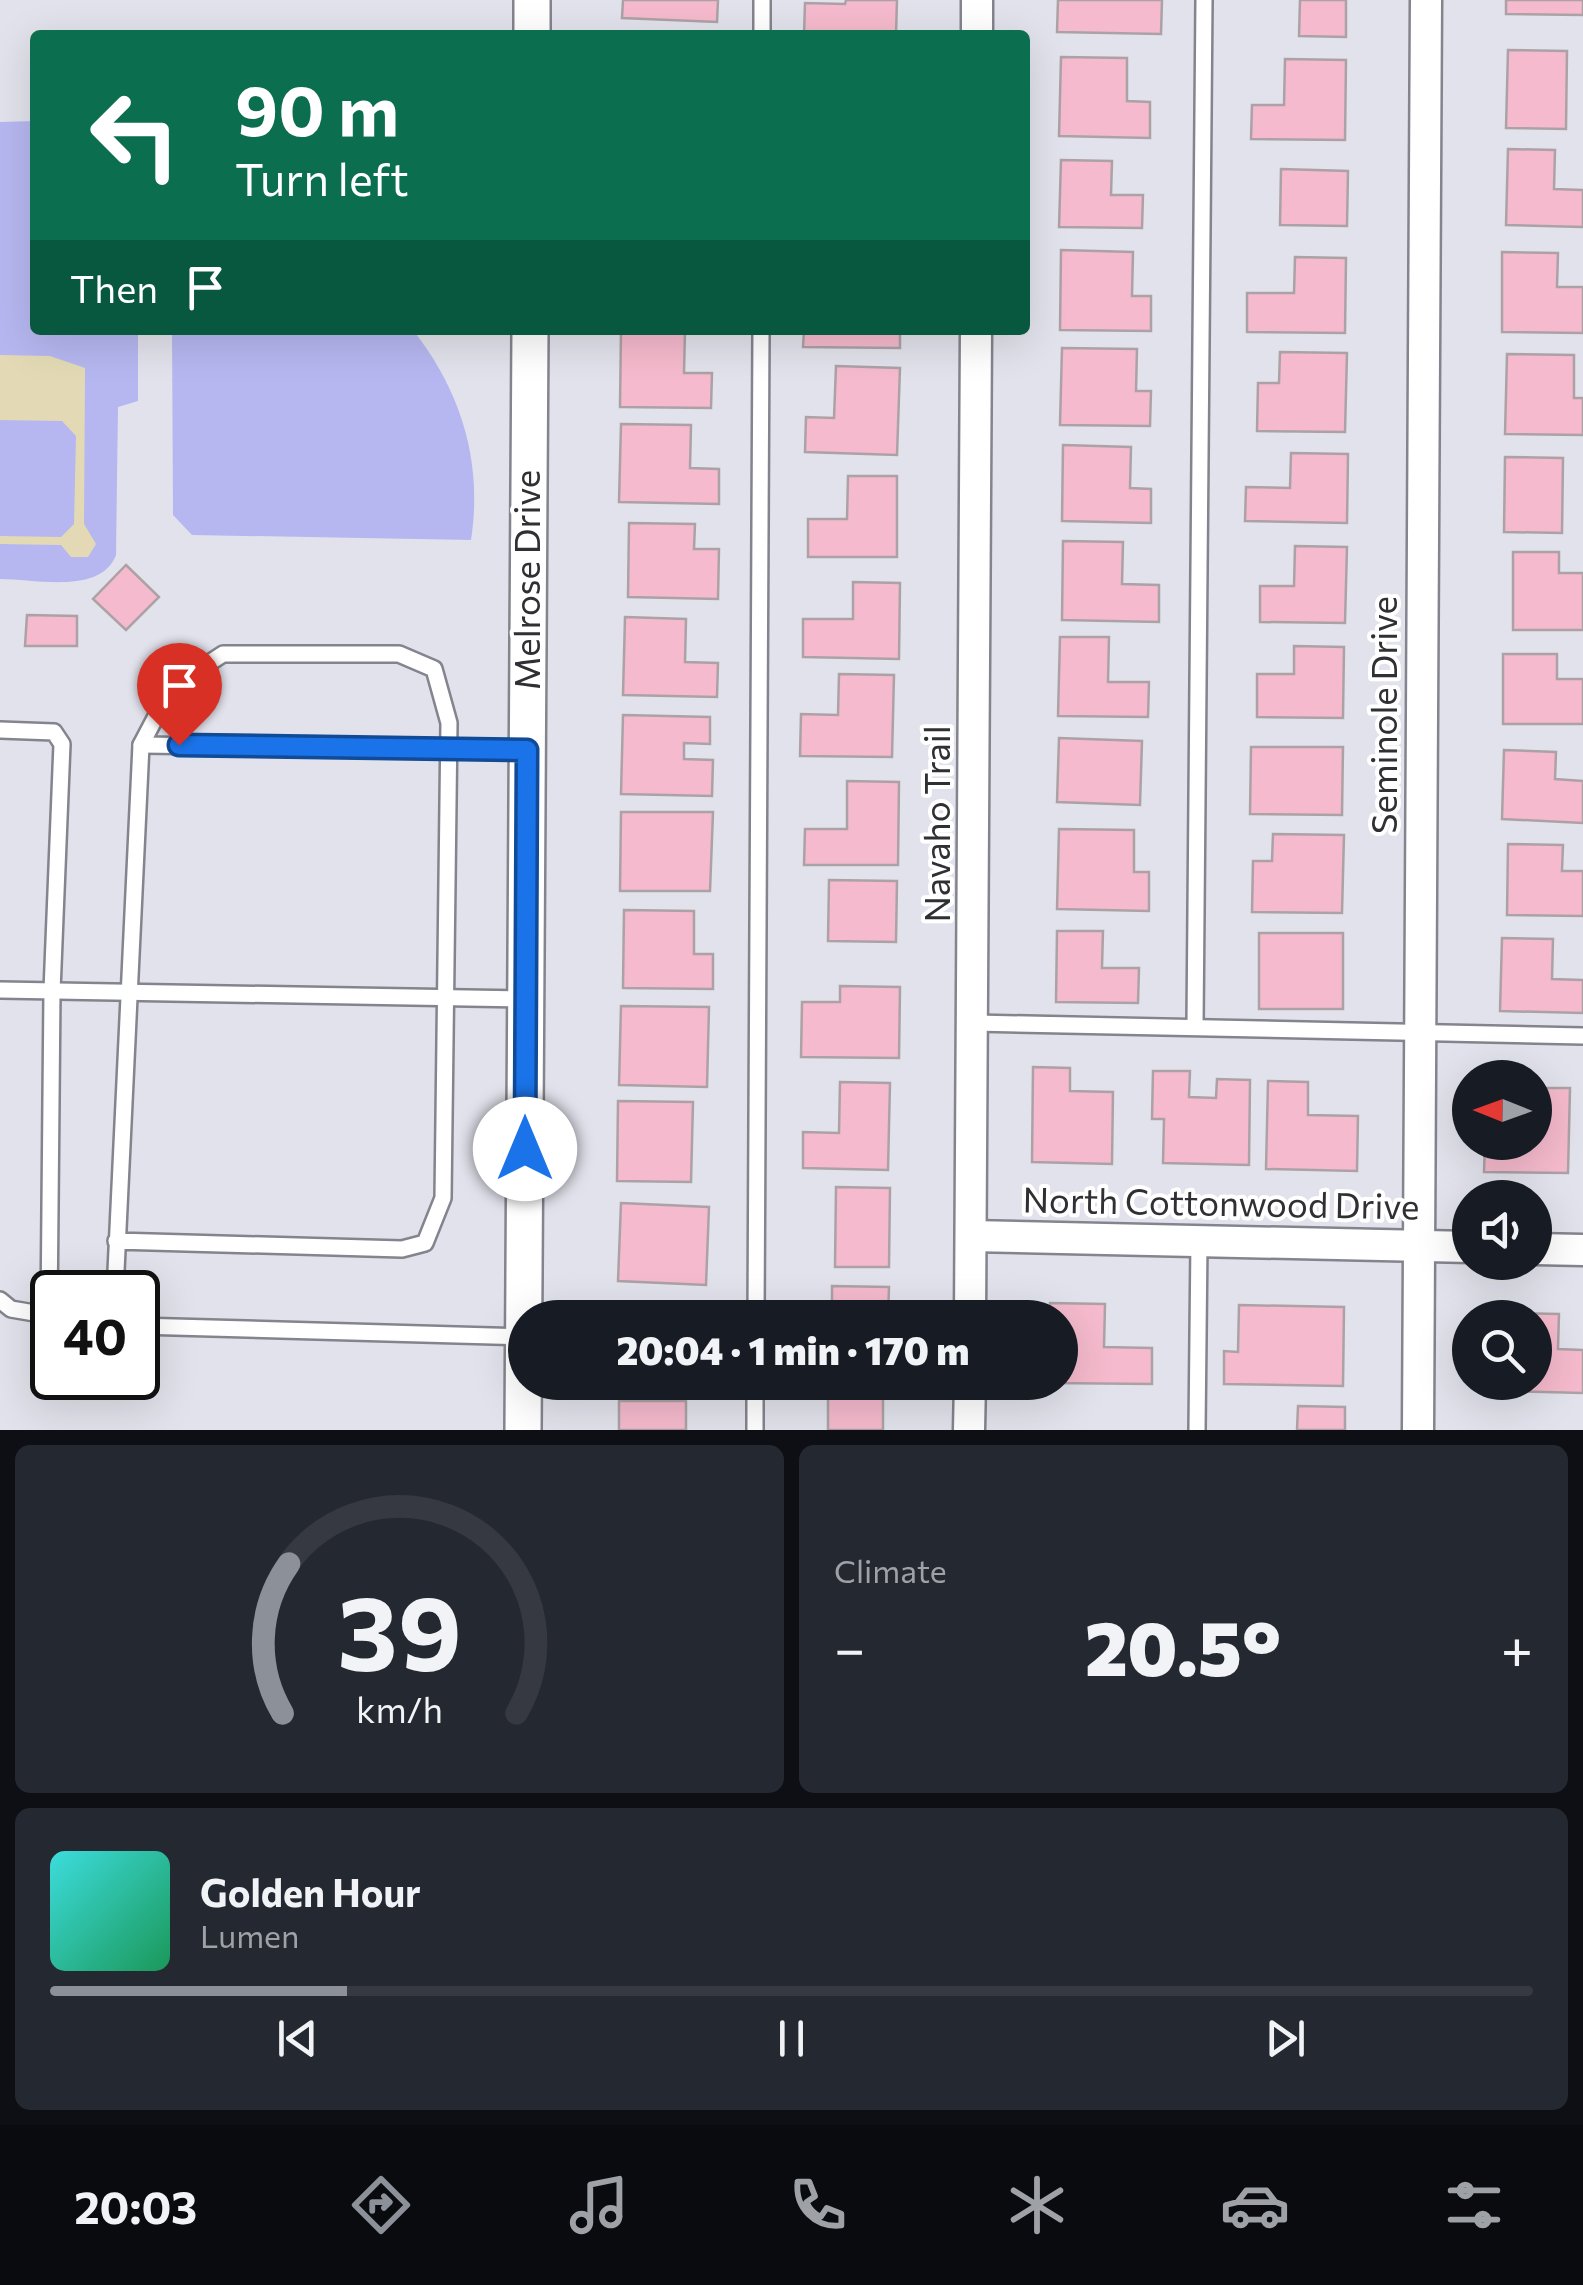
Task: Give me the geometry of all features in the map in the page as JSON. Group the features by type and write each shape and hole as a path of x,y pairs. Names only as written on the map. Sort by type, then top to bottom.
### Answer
{"street":[{"path":"532,0 532,30"},
{"path":"976,30 977,0"},
{"name":"Seminole Drive","path":"1418,1430 1426,0"},
{"name":"Melrose Drive","path":"524,1300 530,335"},
{"name":"Navaho Trail","path":"970,1300 975,1023 976,335"},
{"name":"North Cottonwood Drive","path":"971,1236 1452,1247"},
{"path":"1552,1249 1583,1250"},
{"name":"Melrose Drive","path":"524,1400 524,1430"},
{"path":"969,1430 970,1400"}],"lane":[{"path":"762,0 762,30"},
{"path":"1195,1024 1204,0"},
{"path":"756,1300 761,335"},
{"path":"115,1270 116,1241 140,744 171,688 223,654 398,654 434,669 449,723 442,997 443,1198 425,1243 402,1249 116,1241"},
{"path":"0,730 54,732 62,744 52,991 51,1270"},
{"path":"140,744 527,750"},
{"path":"0,990 526,1000"},
{"path":"975,1023 1195,1024 1421,1035 1583,1036"},
{"path":"1198,1430 1199,1242"},
{"path":"0,1300 11,1309 30,1312"},
{"path":"160,1327 508,1337"},
{"path":"755,1430 756,1400"}],"shaded area":[{"path":"30,121 30,335 138,335 138,401 118,407 116,555 108,568 82,580 0,579 0,122"},
{"path":"172,335 417,335 456,403 471,455 471,540 192,535 173,515"}],"sand":[{"path":"0,355 50,356 85,368 84,524 96,544 88,557 71,557 61,545 0,544 0,536 61,537 74,524 76,436 62,421 0,420"}],"building":[{"path":"623,0 718,0 717,22 622,18"},
{"path":"846,0 897,0 896,30 804,30 805,3 845,4"},
{"path":"1058,0 1162,0 1161,34 1057,32"},
{"path":"1300,0 1346,0 1346,37 1299,36"},
{"path":"1506,0 1583,0 1583,15 1506,14"},
{"path":"1508,50 1567,51 1566,129 1506,128"},
{"path":"1061,57 1127,58 1127,101 1150,102 1150,138 1059,136"},
{"path":"1285,59 1346,60 1345,140 1251,139 1252,105 1284,105"},
{"path":"1508,149 1555,150 1554,189 1583,190 1583,227 1506,225"},
{"path":"1061,160 1112,161 1111,195 1143,195 1142,228 1059,227"},
{"path":"1281,169 1348,171 1347,226 1280,225"},
{"path":"1061,250 1133,252 1132,296 1151,296 1151,331 1060,330"},
{"path":"1502,252 1558,253 1557,287 1583,287 1583,333 1502,332"},
{"path":"1295,257 1346,258 1345,333 1247,332 1247,293 1294,293"},
{"path":"621,335 685,335 684,373 712,373 711,408 620,407"},
{"path":"804,335 900,335 900,348 803,347"},
{"path":"1062,348 1137,349 1136,391 1151,391 1150,426 1060,425"},
{"path":"1280,352 1347,353 1345,432 1257,431 1258,383 1279,383"},
{"path":"1507,354 1574,355 1574,398 1583,398 1583,435 1505,434"},
{"path":"836,366 900,368 897,455 805,452 806,417 834,418"},
{"path":"621,424 691,425 690,468 719,469 719,504 619,502"},
{"path":"1063,445 1131,447 1130,488 1151,489 1151,523 1062,521"},
{"path":"1291,453 1348,454 1347,523 1245,521 1246,487 1290,488"},
{"path":"1505,457 1563,458 1562,533 1504,532"},
{"path":"848,476 897,476 897,557 808,557 808,519 847,519"},
{"path":"629,523 695,524 694,549 719,549 718,599 628,597"},
{"path":"1063,541 1123,542 1122,584 1159,585 1159,622 1062,620"},
{"path":"1295,546 1347,547 1345,623 1260,622 1260,586 1294,586"},
{"path":"1513,552 1559,552 1559,573 1583,573 1583,630 1513,630"},
{"path":"126,565 159,597 126,630 93,599"},
{"path":"853,582 900,583 899,659 803,657 803,619 853,619"},
{"path":"27,615 77,616 77,646 25,646"},
{"path":"625,617 686,619 685,662 718,663 717,697 623,695"},
{"path":"1060,637 1109,637 1108,682 1149,682 1148,717 1058,716"},
{"path":"1294,646 1344,647 1343,718 1257,717 1257,674 1294,674"},
{"path":"1503,654 1557,654 1557,679 1583,679 1583,724 1503,724"},
{"path":"839,674 894,675 892,757 800,756 801,714 838,715"},
{"path":"623,715 710,717 710,744 684,743 684,759 713,760 712,796 621,794"},
{"path":"1059,738 1142,741 1140,805 1057,802"},
{"path":"1251,747 1343,747 1342,815 1250,814"},
{"path":"1504,750 1556,752 1555,779 1583,781 1583,823 1502,819"},
{"path":"847,781 899,782 898,865 804,865 805,829 847,829"},
{"path":"621,812 713,812 710,891 620,891"},
{"path":"1059,829 1134,830 1134,872 1149,872 1149,911 1057,909"},
{"path":"1273,834 1344,835 1342,913 1252,912 1253,861 1272,861"},
{"path":"1508,844 1563,845 1562,871 1583,871 1583,916 1507,915"},
{"path":"829,880 897,881 896,942 828,941"},
{"path":"624,910 694,911 694,954 713,954 713,989 623,988"},
{"path":"1057,931 1103,931 1102,968 1139,968 1138,1003 1056,1002"},
{"path":"1259,933 1343,933 1343,1009 1259,1009"},
{"path":"1502,938 1553,939 1552,979 1583,980 1583,1013 1500,1011"},
{"path":"840,986 900,987 899,1058 801,1057 802,1002 840,1002"},
{"path":"621,1006 709,1007 707,1087 619,1085"},
{"path":"1033,1067 1070,1068 1070,1091 1113,1092 1112,1164 1032,1162"},
{"path":"1153,1071 1190,1071 1189,1097 1216,1098 1217,1079 1250,1080 1249,1165 1163,1163 1164,1119 1152,1119"},
{"path":"1268,1081 1308,1082 1308,1115 1358,1116 1357,1171 1266,1169"},
{"path":"840,1082 890,1083 888,1170 803,1168 803,1132 839,1133"},
{"path":"1552,1088 1570,1088 1568,1173 1484,1172 1484,1160 1552,1160"},
{"path":"618,1101 693,1102 691,1182 617,1181"},
{"path":"836,1187 890,1188 889,1267 835,1267"},
{"path":"621,1203 709,1207 706,1285 618,1281"},
{"path":"832,1286 889,1287 889,1300 832,1300"},
{"path":"1078,1304 1105,1304 1104,1347 1152,1348 1152,1384 1078,1383"},
{"path":"1239,1305 1344,1307 1343,1386 1224,1384 1224,1351 1238,1352"},
{"path":"1552,1314 1559,1314 1558,1349 1583,1350 1583,1393 1552,1392"},
{"path":"828,1400 883,1400 883,1430 828,1430"},
{"path":"619,1401 686,1401 686,1430 619,1430"},
{"path":"1298,1406 1345,1407 1345,1430 1297,1430"}],"route":[{"path":"179,745 527,750 525,1149"}]}
